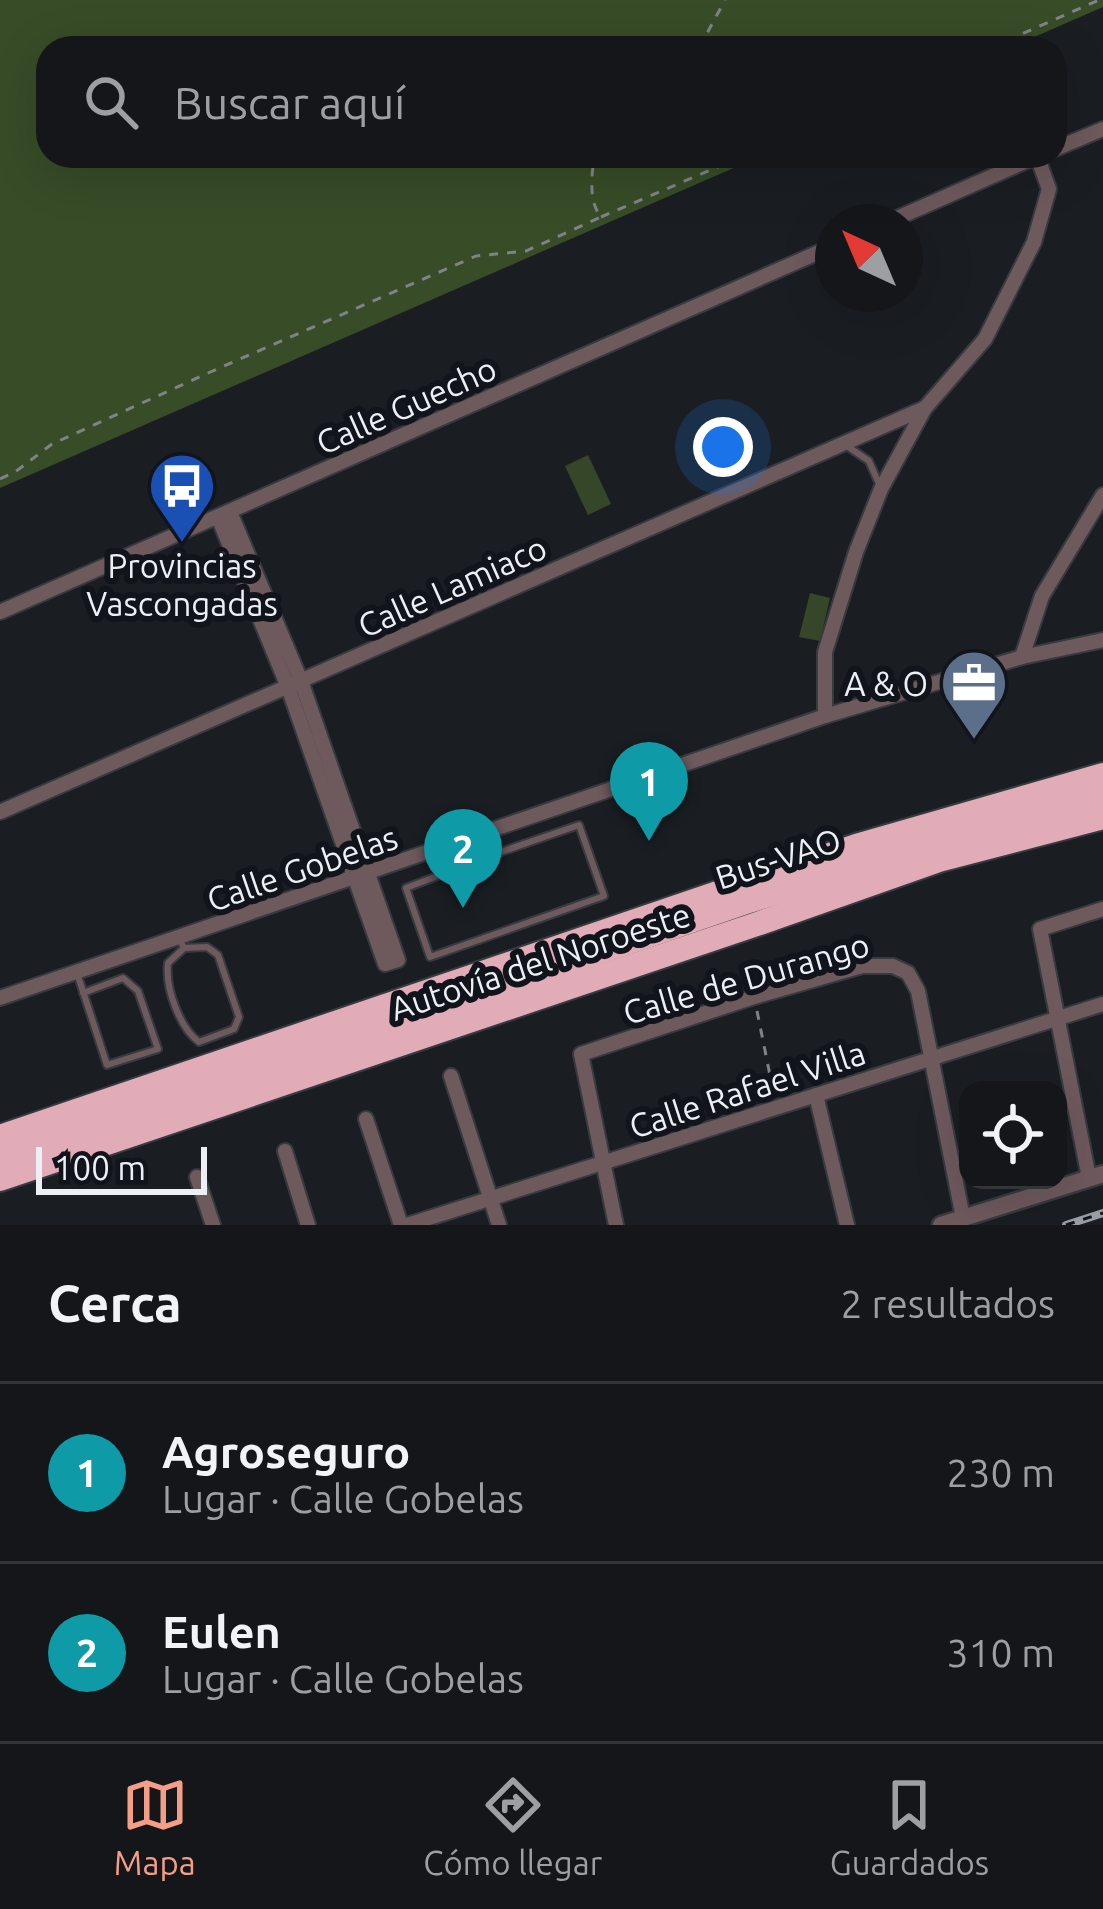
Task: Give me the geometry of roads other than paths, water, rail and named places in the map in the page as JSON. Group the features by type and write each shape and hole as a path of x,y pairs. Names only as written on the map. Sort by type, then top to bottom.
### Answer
{"highway":[{"name":"Autovía del Noroeste","path":"0,1138 856,846 1103,775"},
{"name":"Bus-VAO","path":"0,1158 749,901 936,842 1103,797"},
{"name":"Autovía del Noroeste","path":"0,1179 939,860 1103,817"}],"street":[{"path":"1067,144 1103,129"},
{"path":"923,206 1010,168"},
{"path":"825,716 825,652 881,489 925,408 985,339 1034,242 1049,189 1041,168"},
{"name":"Calle Guecho","path":"0,612 815,254"},
{"name":"Calle Lamiaco","path":"0,812 925,408"},
{"path":"1022,657 1042,596 1103,495"},
{"path":"224,514 295,684 398,960 385,964 363,876"},
{"name":"Calle Gobelas","path":"0,998 182,943 825,716 1022,657 1103,640"},
{"path":"941,1225 1096,1176 1040,929 1103,909"},
{"name":"Calle de Durango","path":"603,1163 581,1054 754,997 862,966 893,966 908,973 918,991 931,1058"},
{"name":"Calle Rafael Villa","path":"404,1225 1103,1004"},
{"path":"931,1058 963,1218"},
{"path":"451,1076 499,1225"},
{"path":"816,1095 847,1225"},
{"path":"366,1119 404,1225"},
{"path":"285,1150 308,1225"},
{"path":"603,1163 616,1225"},
{"path":"197,1177 213,1225"}],"lane":[{"path":"843,444 869,461 881,489"},
{"path":"579,825 604,896 430,957 406,888 495,854 579,825"},
{"path":"488,833 495,854"},
{"path":"182,943 207,947 218,955 239,1017 234,1029 199,1042 187,1033 166,977 168,963 182,943"},
{"path":"77,973 83,992 107,1065 158,1049 138,991 123,978 83,992"}],"railway":[{"path":"1066,1225 1103,1213"}],"place":[{"name":"Provincias Vascongadas","path":"182,545"},
{"name":"A & O","path":"974,742"},
{"name":"Agroseguro","path":"649,841"},
{"name":"Eulen","path":"463,908"}]}
